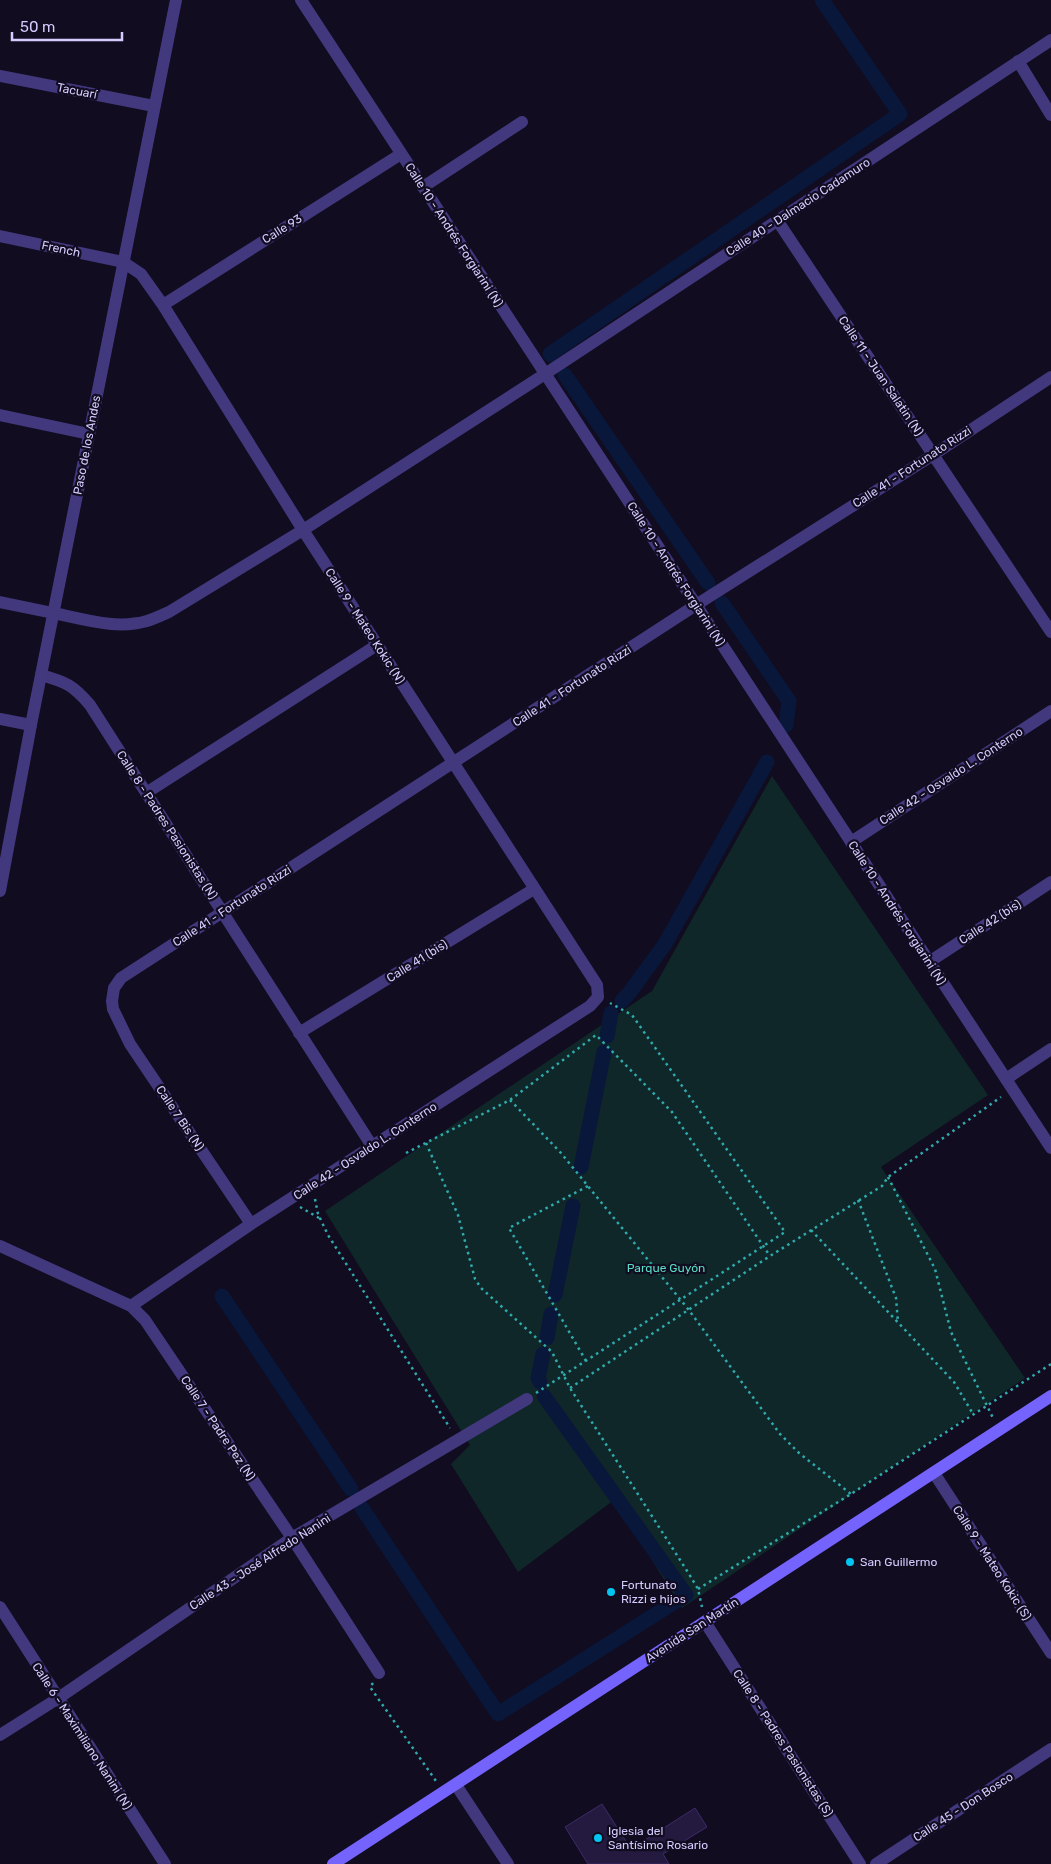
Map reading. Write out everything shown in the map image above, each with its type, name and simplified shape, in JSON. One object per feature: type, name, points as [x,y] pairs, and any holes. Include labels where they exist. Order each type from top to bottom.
[{"type":"main road","name":"Avenida San Martín","points":[[333,1864],[1051,1396]]},
{"type":"street","name":"Paso de los Andes","points":[[0,890],[53,613],[176,0]]},
{"type":"street","name":"Calle 10 - Andrés Forgiarini (N)","points":[[301,0],[1051,1148]]},
{"type":"street","name":"Calle 40 - Dalmacio Cadamuro","points":[[0,602],[105,624],[127,624],[147,621],[169,612],[303,530],[545,374],[1051,40]]},
{"type":"street","points":[[1018,61],[1051,115]]},
{"type":"street","name":"Tacuarí","points":[[0,76],[154,106]]},
{"type":"street","points":[[423,187],[522,122]]},
{"type":"street","name":"Calle 93","points":[[163,304],[401,154]]},
{"type":"street","name":"Calle 11 - Juan Salatin (N)","points":[[777,220],[1051,632]]},
{"type":"street","name":"French","points":[[0,236],[123,262]]},
{"type":"street","name":"Calle 9 - Mateo Kokic (N)","points":[[123,262],[140,274],[163,304],[303,530],[596,985],[598,996]]},
{"type":"street","name":"Calle 41 - Fortunato Rizzi","points":[[113,1009],[114,988],[121,978],[696,604],[933,455],[1051,377]]},
{"type":"street","points":[[0,415],[89,434]]},
{"type":"street","points":[[146,793],[377,645]]},
{"type":"street","name":"Calle 8 - Padres Pasionistas (N)","points":[[41,675],[65,682],[78,691],[90,705],[372,1146]]},
{"type":"street","name":"Calle 42 - Osvaldo L. Conterno","points":[[851,842],[1051,711]]},
{"type":"street","points":[[0,719],[31,725]]},
{"type":"street","name":"Calle 42 (bis)","points":[[929,962],[1051,882]]},
{"type":"street","name":"Calle 41 (bis)","points":[[299,1033],[534,888]]},
{"type":"street","name":"Calle 42 - Osvaldo L. Conterno","points":[[131,1306],[251,1224],[590,1006],[598,996]]},
{"type":"street","name":"Calle 7 Bis (N)","points":[[113,1009],[130,1044],[251,1224]]},
{"type":"street","points":[[1009,1084],[1051,1049]]},
{"type":"street","name":"Calle 7 - Padre Pez (N)","points":[[0,1246],[131,1306],[145,1320],[292,1538],[379,1673]]},
{"type":"street","name":"Calle 43 - José Alfredo Nanini","points":[[0,1735],[57,1699],[292,1538],[527,1399]]},
{"type":"street","name":"Calle 9 - Mateo Kokic (S)","points":[[934,1473],[1051,1653]]},
{"type":"street","name":"Calle 6 - Maximiliano Nanini (N)","points":[[0,1607],[57,1699],[165,1864]]},
{"type":"street","name":"Calle 8 - Padres Pasionistas (S)","points":[[705,1622],[860,1864]]},
{"type":"street","name":"Calle 45 - Don Bosco","points":[[876,1864],[1051,1749]]},
{"type":"street","points":[[456,1785],[508,1864]]},
{"type":"path","points":[[527,1399],[785,1232],[632,1015],[598,996]]},
{"type":"path","points":[[406,1153],[510,1100],[596,1035],[672,1112],[770,1256]]},
{"type":"path","points":[[570,1388],[688,1309],[882,1186],[888,1178],[1009,1084]]},
{"type":"path","points":[[510,1100],[561,1153],[688,1309],[780,1434],[799,1453],[851,1494]]},
{"type":"path","points":[[426,1143],[458,1215],[478,1284],[552,1352],[570,1388],[698,1589],[705,1622]]},
{"type":"path","points":[[888,1178],[935,1269],[951,1332],[999,1430]]},
{"type":"path","points":[[318,1181],[314,1194],[320,1218],[328,1235],[458,1440]]},
{"type":"path","points":[[586,1361],[509,1228],[588,1186]]},
{"type":"path","points":[[858,1200],[896,1298],[899,1324]]},
{"type":"path","points":[[284,1203],[298,1206],[320,1218]]},
{"type":"path","points":[[811,1230],[954,1382],[973,1415]]},
{"type":"path","points":[[698,1589],[851,1494],[1051,1364]]},
{"type":"path","points":[[379,1673],[370,1687],[444,1793]]},
{"type":"green space","name":"Parque Guyón","points":[[772,776],[988,1095],[881,1167],[1025,1378],[682,1608],[614,1500],[518,1572],[451,1464],[470,1445],[325,1211],[652,991]]},
{"type":"building","points":[[602,1804],[631,1849],[695,1808],[707,1827],[663,1854],[669,1864],[588,1864],[565,1827]]},
{"type":"waterway","points":[[551,355],[900,114],[822,0]]},
{"type":"waterway","points":[[565,375],[708,583]]},
{"type":"waterway","points":[[722,603],[789,701],[786,725]]},
{"type":"waterway","points":[[622,1001],[665,944],[767,762]]},
{"type":"waterway","points":[[607,1036],[611,1013]]},
{"type":"waterway","points":[[581,1167],[604,1052]]},
{"type":"waterway","points":[[555,1295],[573,1206]]},
{"type":"waterway","points":[[222,1296],[351,1489]]},
{"type":"waterway","points":[[547,1338],[551,1314]]},
{"type":"waterway","points":[[540,1382],[538,1378],[543,1354]]},
{"type":"waterway","points":[[362,1508],[498,1714],[686,1595],[544,1396]]},
{"type":"place","name":"San Guillermo","points":[[850,1562]]},
{"type":"place","name":"Fortunato Rizzi e hijos","points":[[611,1592]]},
{"type":"place","name":"Iglesia del Santísimo Rosario","points":[[598,1838]]}]
